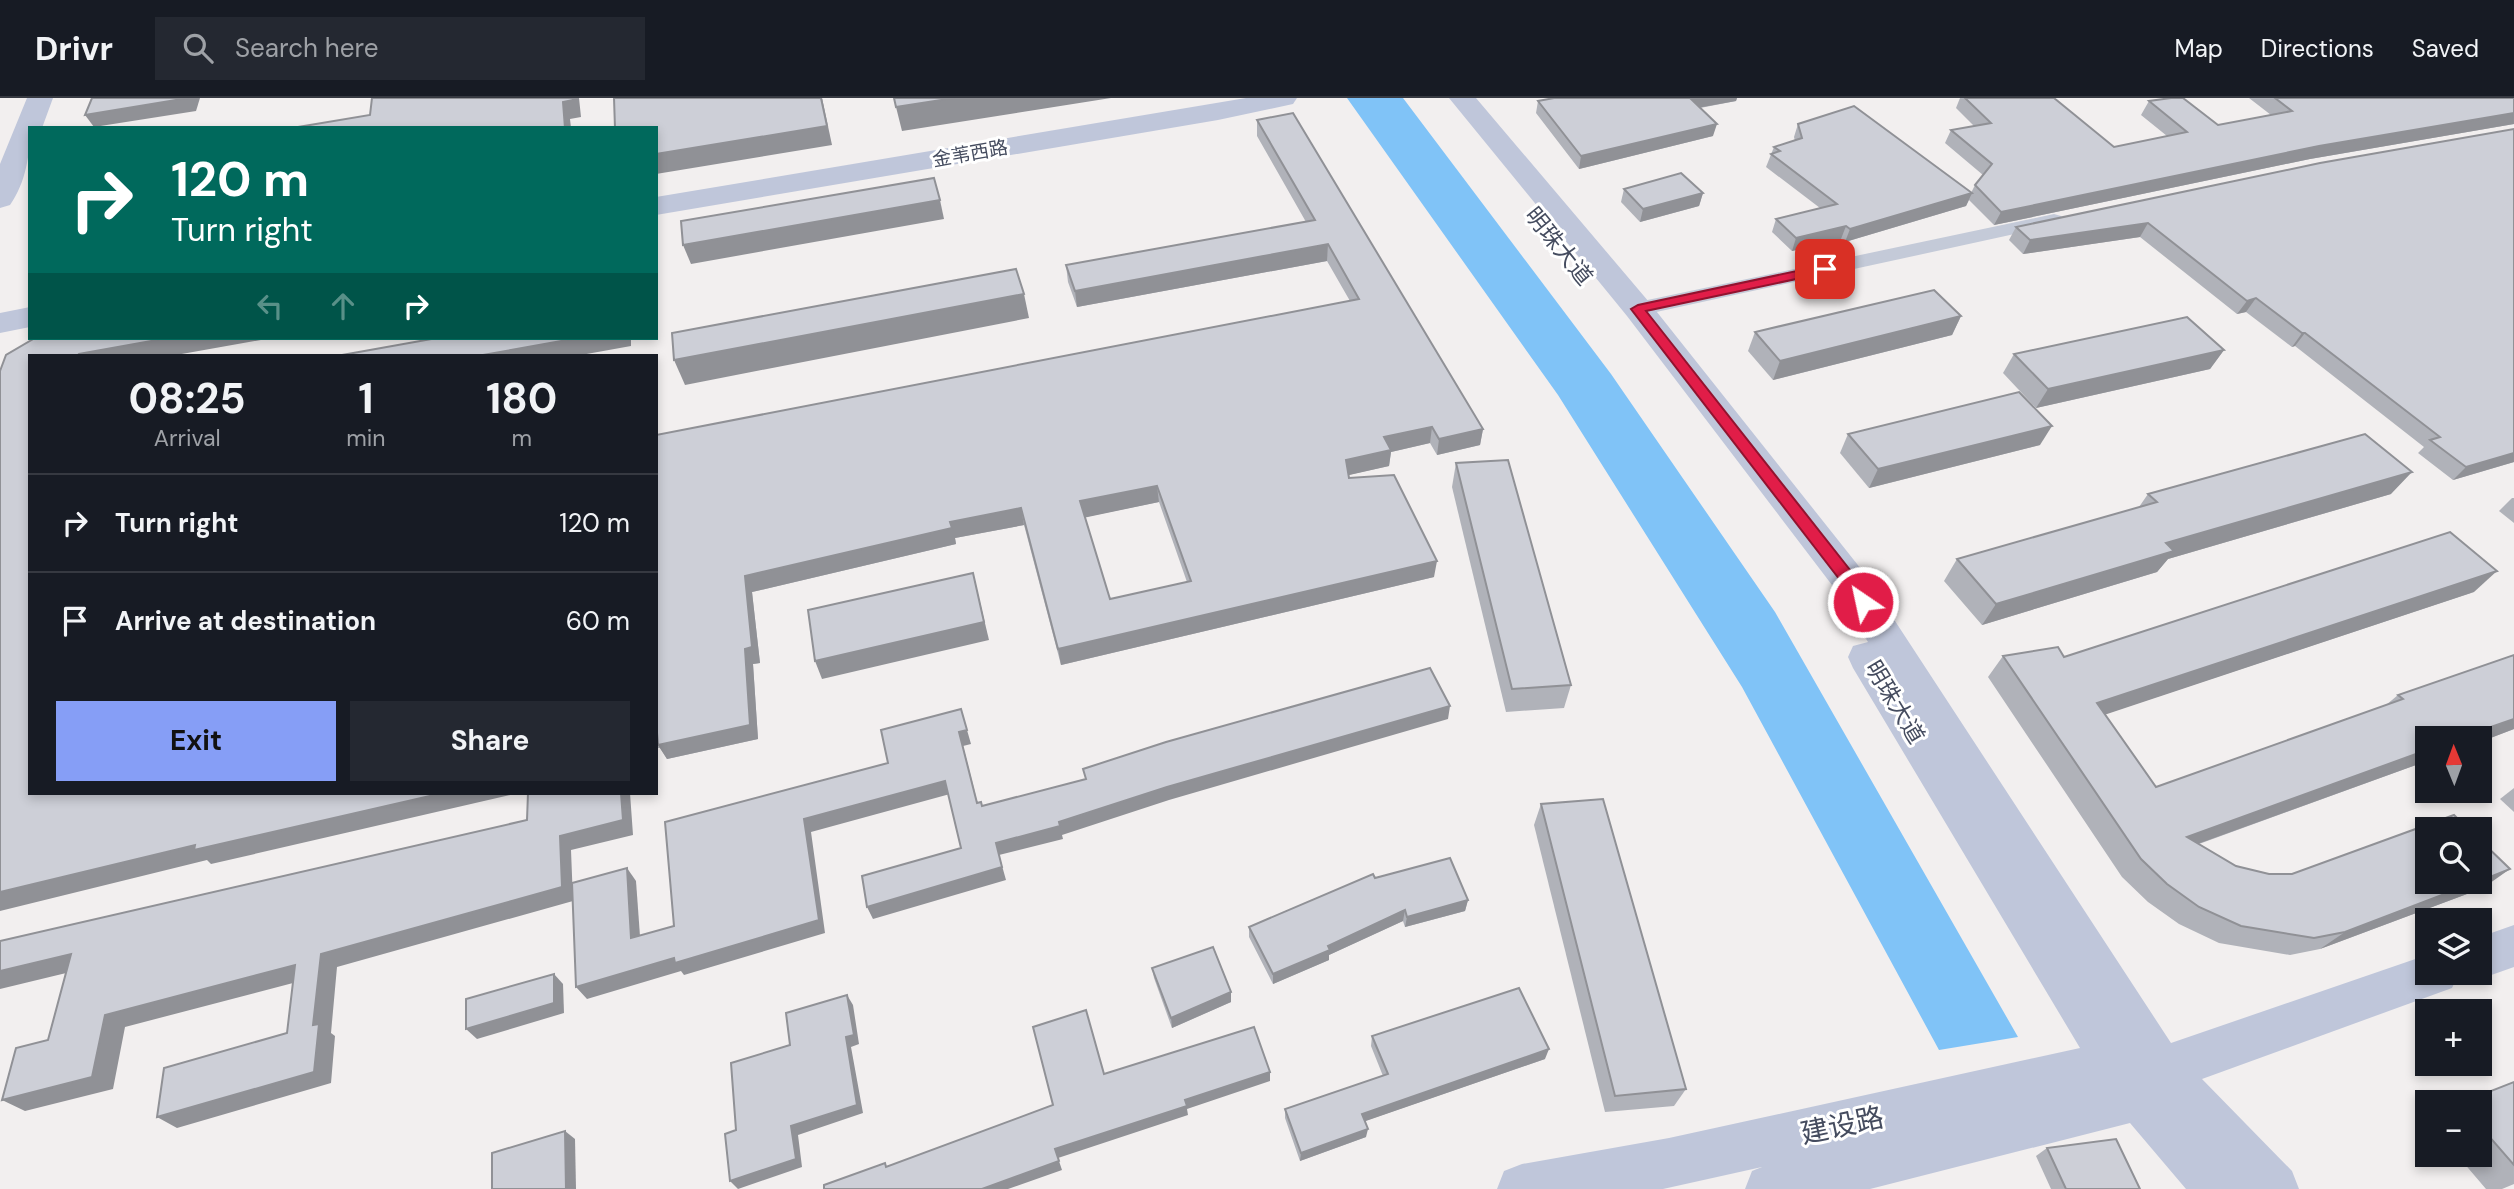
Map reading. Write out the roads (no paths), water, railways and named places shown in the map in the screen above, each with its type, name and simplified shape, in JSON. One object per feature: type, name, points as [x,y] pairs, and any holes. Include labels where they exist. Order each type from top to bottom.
[{"type":"main road","points":[[29,126],[40,98]]},
{"type":"main road","name":"金苇西路","points":[[658,206],[1284,98]]},
{"type":"main road","name":"明珠大道","points":[[1438,98],[1618,317],[1824,586],[2139,1077]]},
{"type":"main road","name":"明珠大道","points":[[1462,98],[1638,309],[1848,579],[2139,1077]]},
{"type":"main road","points":[[0,199],[28,128]]},
{"type":"main road","points":[[0,323],[28,317]]},
{"type":"main road","points":[[2492,954],[2514,946]]},
{"type":"main road","name":"建设路","points":[[1770,1189],[2139,1077],[2415,980]]},
{"type":"main road","points":[[2139,1077],[2219,1189]]},
{"type":"main road","points":[[2139,1077],[2274,1189]]},
{"type":"main road","name":"建设路","points":[[1522,1189],[1671,1176],[2139,1077]]},
{"type":"street","points":[[1638,309],[2080,215]]},
{"type":"water","points":[[1347,98],[1403,98],[1611,374],[1775,612],[2018,1037],[1939,1050],[1742,687],[1558,395]]}]
